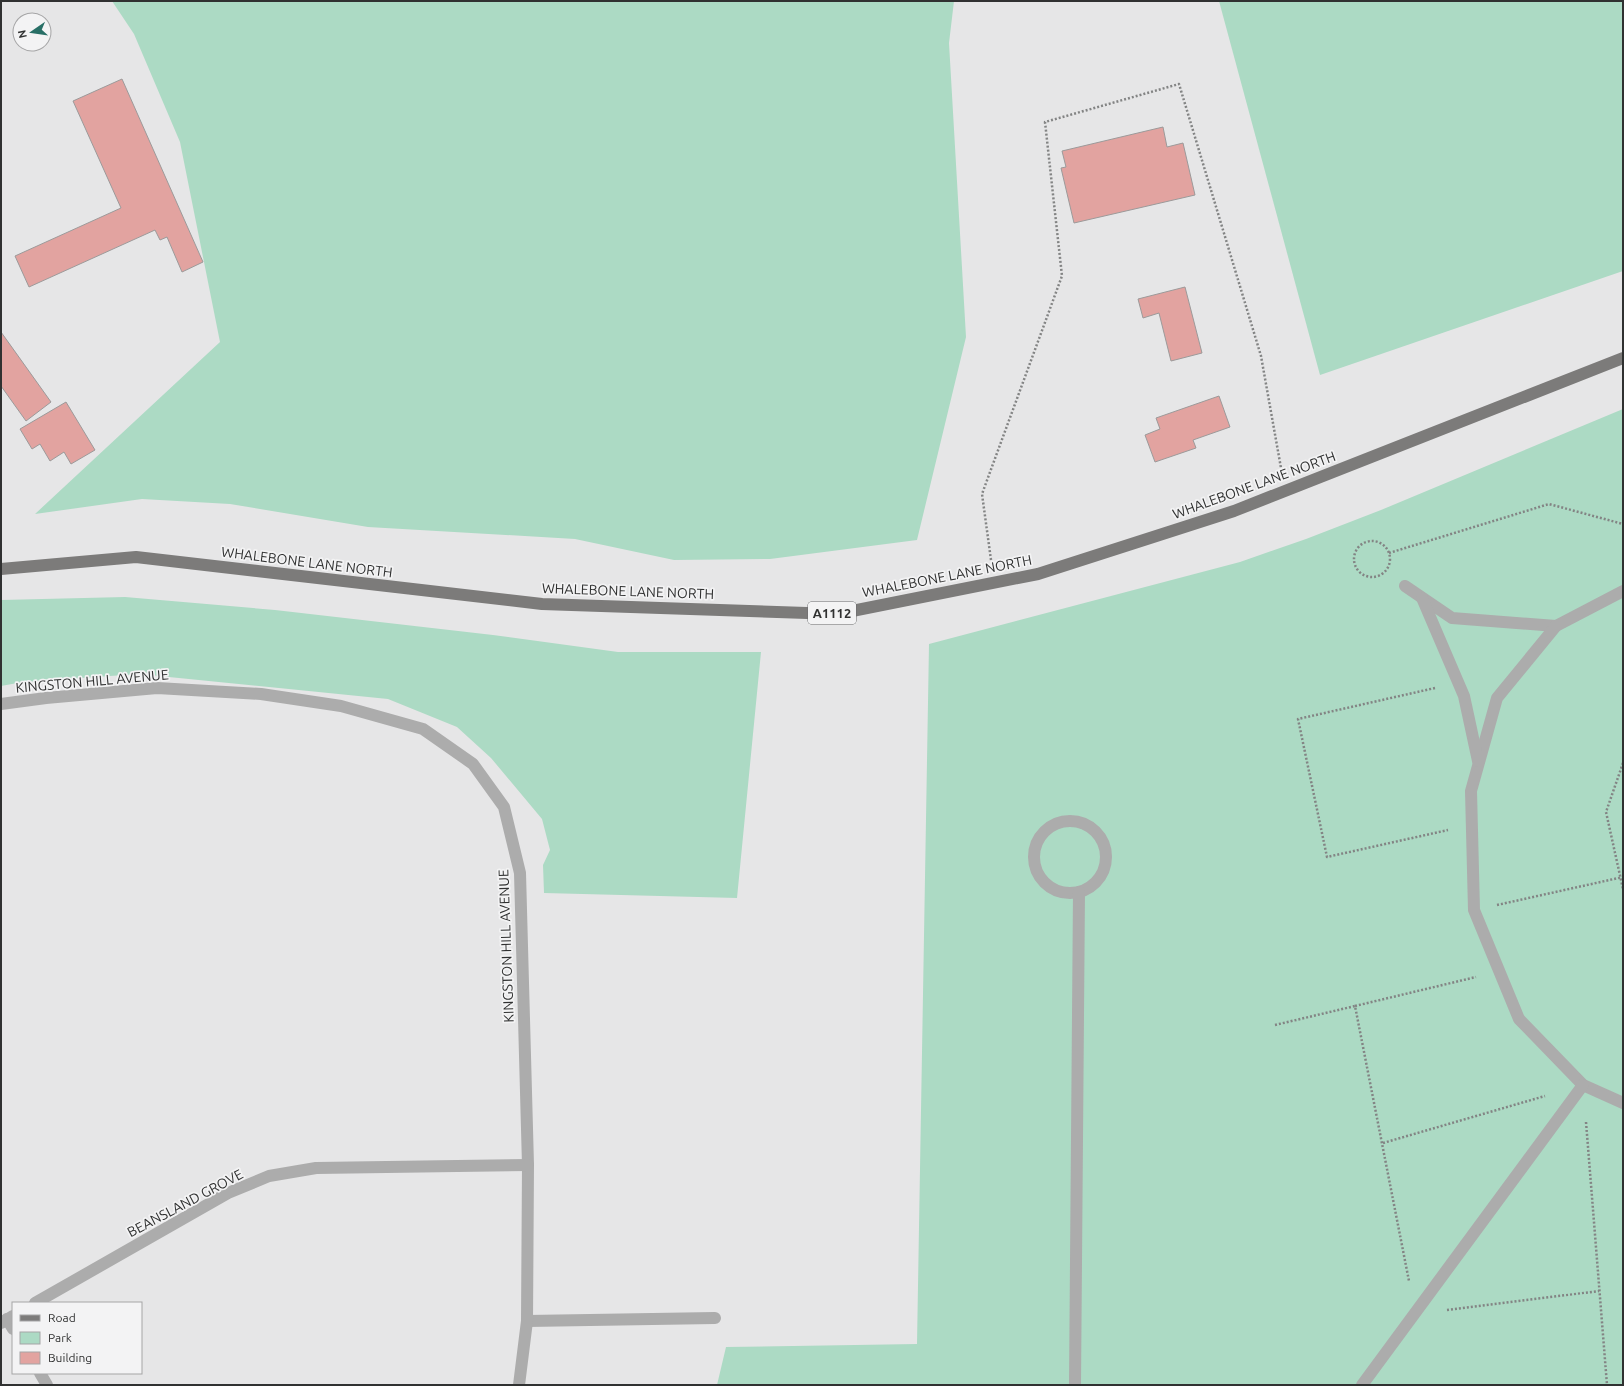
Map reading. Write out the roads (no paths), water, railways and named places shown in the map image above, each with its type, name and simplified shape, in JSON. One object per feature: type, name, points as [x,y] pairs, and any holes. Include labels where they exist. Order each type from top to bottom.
[{"type":"main road","name":"WHALEBONE LANE NORTH","points":[[1,570],[136,557],[542,604],[837,614],[1038,574],[1234,511],[1623,358]]},
{"type":"street","points":[[1405,586],[1452,618],[1556,626]]},
{"type":"street","points":[[1623,591],[1556,626],[1497,698],[1471,791],[1474,910],[1519,1019],[1583,1085],[1623,1103]]},
{"type":"street","points":[[1422,598],[1464,696],[1478,764]]},
{"type":"street","name":"KINGSTON HILL AVENUE","points":[[1,704],[46,698],[156,688],[261,694],[341,706],[423,729],[473,764],[504,807],[520,873],[528,1165],[527,1321],[519,1385]]},
{"type":"street","points":[[1066,822],[1078,822],[1089,827],[1100,838],[1105,849],[1105,864],[1101,876],[1090,887],[1079,892],[1065,893],[1053,889],[1044,881],[1035,865],[1035,852],[1039,840],[1044,833],[1053,826],[1066,822]]},
{"type":"street","points":[[1076,1385],[1079,892]]},
{"type":"street","points":[[1362,1385],[1583,1085]]},
{"type":"street","name":"BEANSLAND GROVE","points":[[38,1302],[228,1193],[269,1176],[316,1168],[528,1165]]},
{"type":"street","points":[[527,1321],[715,1318]]},
{"type":"street","points":[[41,1374],[47,1385]]}]
